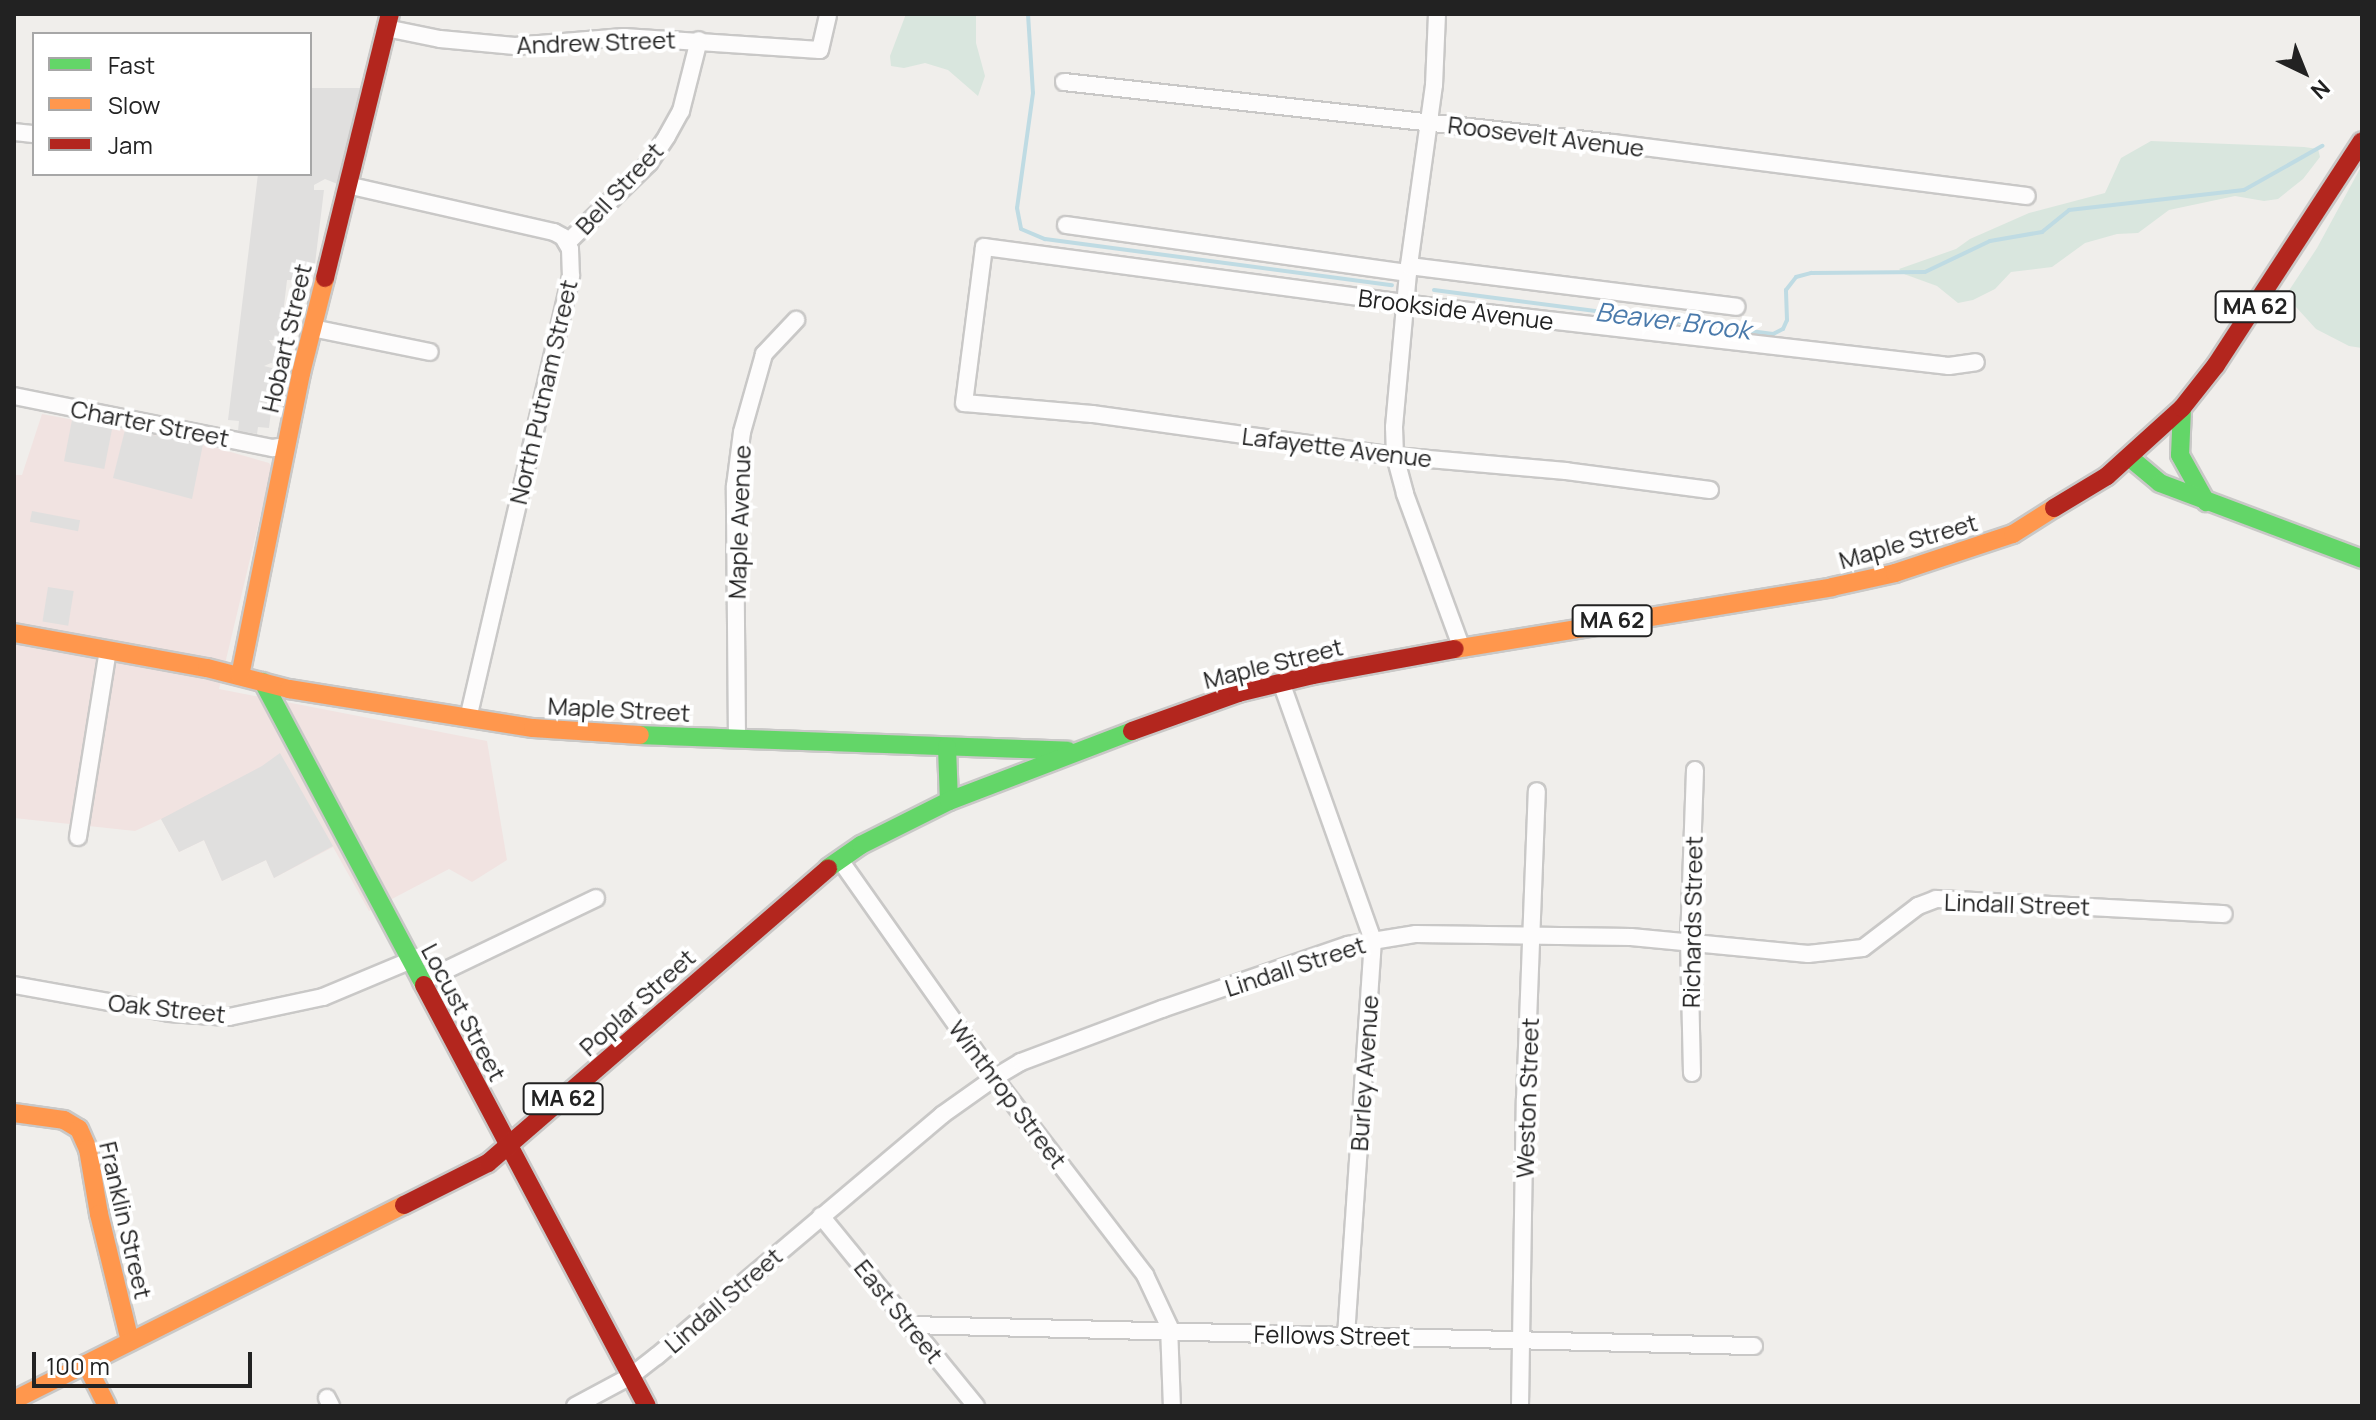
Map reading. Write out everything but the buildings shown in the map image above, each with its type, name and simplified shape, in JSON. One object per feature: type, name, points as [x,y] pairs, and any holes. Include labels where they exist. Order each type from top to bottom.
[{"type":"main road","name":"Hobart Street","points":[[240,676],[312,328],[388,21]]},
{"type":"main road","name":"Maple Street","points":[[14,633],[468,718],[602,734],[1024,752],[1077,751],[1223,698],[1281,682],[1895,573],[2013,534],[2062,506],[2129,457],[2182,408],[2216,365],[2362,141]]},
{"type":"main road","points":[[2182,408],[2180,455],[2206,502]]},
{"type":"main road","points":[[2129,457],[2160,483],[2362,559]]},
{"type":"main road","name":"Locust Street","points":[[263,682],[647,1406]]},
{"type":"main road","points":[[947,747],[949,801]]},
{"type":"main road","name":"Poplar Street","points":[[14,1400],[488,1163],[813,878],[904,821],[1077,751]]},
{"type":"main road","name":"Franklin Street","points":[[14,1113],[64,1120],[79,1129],[88,1149],[99,1214],[130,1341]]},
{"type":"main road","points":[[86,1364],[107,1406]]},
{"type":"street","points":[[1437,14],[1429,122],[1404,304],[1394,427],[1395,456],[1405,494],[1462,649]]},
{"type":"street","name":"Andrew Street","points":[[388,21],[440,39],[515,46],[624,37],[820,50],[828,16]]},
{"type":"street","name":"Bell Street","points":[[567,243],[649,163],[667,136],[681,111],[699,40]]},
{"type":"street","name":"Roosevelt Avenue","points":[[1064,82],[1429,122],[2027,196]]},
{"type":"street","name":"North Putnam Street","points":[[347,185],[554,232],[567,243],[573,262],[468,718]]},
{"type":"street","name":"Brookside Avenue","points":[[1066,225],[1736,307]]},
{"type":"street","name":"Brookside Avenue","points":[[964,403],[984,247],[1404,304],[1949,366],[1976,362]]},
{"type":"street","name":"Maple Avenue","points":[[737,739],[735,486],[742,432],[764,354],[796,320]]},
{"type":"street","points":[[312,328],[430,352]]},
{"type":"street","name":"Charter Street","points":[[14,396],[273,448],[286,446]]},
{"type":"street","name":"Lafayette Avenue","points":[[964,403],[1092,414],[1395,456],[1566,471],[1710,490]]},
{"type":"street","points":[[78,837],[108,650]]},
{"type":"street","name":"Burley Avenue","points":[[1281,682],[1371,925],[1373,940],[1346,1335]]},
{"type":"street","name":"Richards Street","points":[[1692,1073],[1689,942],[1695,770]]},
{"type":"street","name":"Weston Street","points":[[1520,1406],[1525,1099],[1537,791]]},
{"type":"street","name":"Winthrop Street","points":[[840,860],[994,1078],[1145,1275],[1161,1304],[1169,1331],[1172,1406]]},
{"type":"street","points":[[421,982],[596,898]]},
{"type":"street","name":"Lindall Street","points":[[575,1406],[631,1376],[942,1115],[994,1078],[1021,1062],[1162,1009],[1348,945],[1416,934],[1533,936],[1689,942],[1808,954],[1863,948],[1918,906],[1936,899],[2224,914]]},
{"type":"street","name":"Oak Street","points":[[14,985],[169,1013],[229,1017],[323,997],[409,961]]},
{"type":"street","name":"East Street","points":[[821,1216],[976,1406]]},
{"type":"street","name":"Fellows Street","points":[[910,1325],[1754,1346]]},
{"type":"shaded area","points":[[906,14],[976,14],[976,43],[985,76],[978,96],[948,70],[925,63],[904,68],[891,66],[890,56]]},
{"type":"shaded area","points":[[312,88],[360,88],[340,185],[325,179],[314,185],[314,190],[324,190],[314,272],[303,269],[301,280],[287,280],[280,340],[269,340],[273,346],[296,352],[291,369],[271,363],[264,366],[276,369],[269,428],[258,427],[257,434],[238,431],[239,421],[228,420],[258,176],[312,176]]},
{"type":"shaded area","points":[[2151,141],[2304,147],[2318,149],[2320,157],[2303,179],[2278,199],[2264,201],[2235,196],[2169,210],[2138,233],[2117,234],[2085,243],[2052,267],[2011,272],[1995,289],[1973,300],[1958,303],[1937,286],[1904,274],[1899,269],[1956,249],[1970,239],[2029,213],[2105,193],[2121,158]]},
{"type":"shaded area","points":[[2362,165],[2362,348],[2349,346],[2316,329],[2296,307],[2288,292],[2317,248]]},
{"type":"shaded area","points":[[42,414],[203,444],[269,463],[272,467],[219,689],[487,741],[507,860],[472,882],[449,869],[369,911],[333,847],[274,878],[266,860],[222,881],[204,840],[179,852],[161,819],[135,831],[14,818],[14,475],[22,475]]},
{"type":"shaded area","points":[[72,420],[112,428],[104,469],[64,461]]},
{"type":"shaded area","points":[[125,430],[203,444],[192,499],[113,478]]},
{"type":"shaded area","points":[[32,511],[80,520],[78,531],[30,522]]},
{"type":"shaded area","points":[[48,587],[74,591],[68,626],[43,622]]},
{"type":"shaded area","points":[[280,753],[333,846],[274,878],[266,860],[222,881],[204,840],[179,852],[161,819],[262,766]]},
{"type":"waterway","name":"Beaver Brook","points":[[1028,14],[1033,93],[1017,208],[1021,229],[1045,239],[1392,285]]},
{"type":"waterway","name":"Beaver Brook","points":[[1434,290],[1773,334],[1783,329],[1787,320],[1786,290],[1796,277],[1811,273],[1925,272],[1990,241],[2042,232],[2069,210],[2244,190],[2322,146]]},
{"type":"traffic: fast","points":[[2182,408],[2180,455],[2206,502]]},
{"type":"traffic: fast","points":[[2129,457],[2160,483],[2362,559]]},
{"type":"traffic: fast","points":[[263,682],[424,985]]},
{"type":"traffic: fast","points":[[828,868],[861,845],[949,801],[1132,731]]},
{"type":"traffic: fast","points":[[640,735],[1068,751]]},
{"type":"traffic: fast","points":[[947,747],[949,801]]},
{"type":"traffic: slow","points":[[240,676],[301,373],[325,278]]},
{"type":"traffic: slow","points":[[1455,649],[1832,587],[1895,573],[2013,534],[2054,508]]},
{"type":"traffic: slow","points":[[14,633],[207,668],[289,689],[533,728],[640,735]]},
{"type":"traffic: slow","points":[[14,1113],[64,1120],[79,1129],[88,1149],[99,1214],[130,1341]]},
{"type":"traffic: slow","points":[[14,1400],[404,1205]]},
{"type":"traffic: slow","points":[[86,1364],[107,1406]]},
{"type":"traffic: jam","points":[[325,278],[390,14]]},
{"type":"traffic: jam","points":[[2054,508],[2107,476],[2182,408],[2216,365],[2362,141]]},
{"type":"traffic: jam","points":[[1132,731],[1238,693],[1313,675],[1455,649]]},
{"type":"traffic: jam","points":[[404,1205],[488,1163],[828,868]]},
{"type":"traffic: jam","points":[[424,985],[647,1406]]}]
